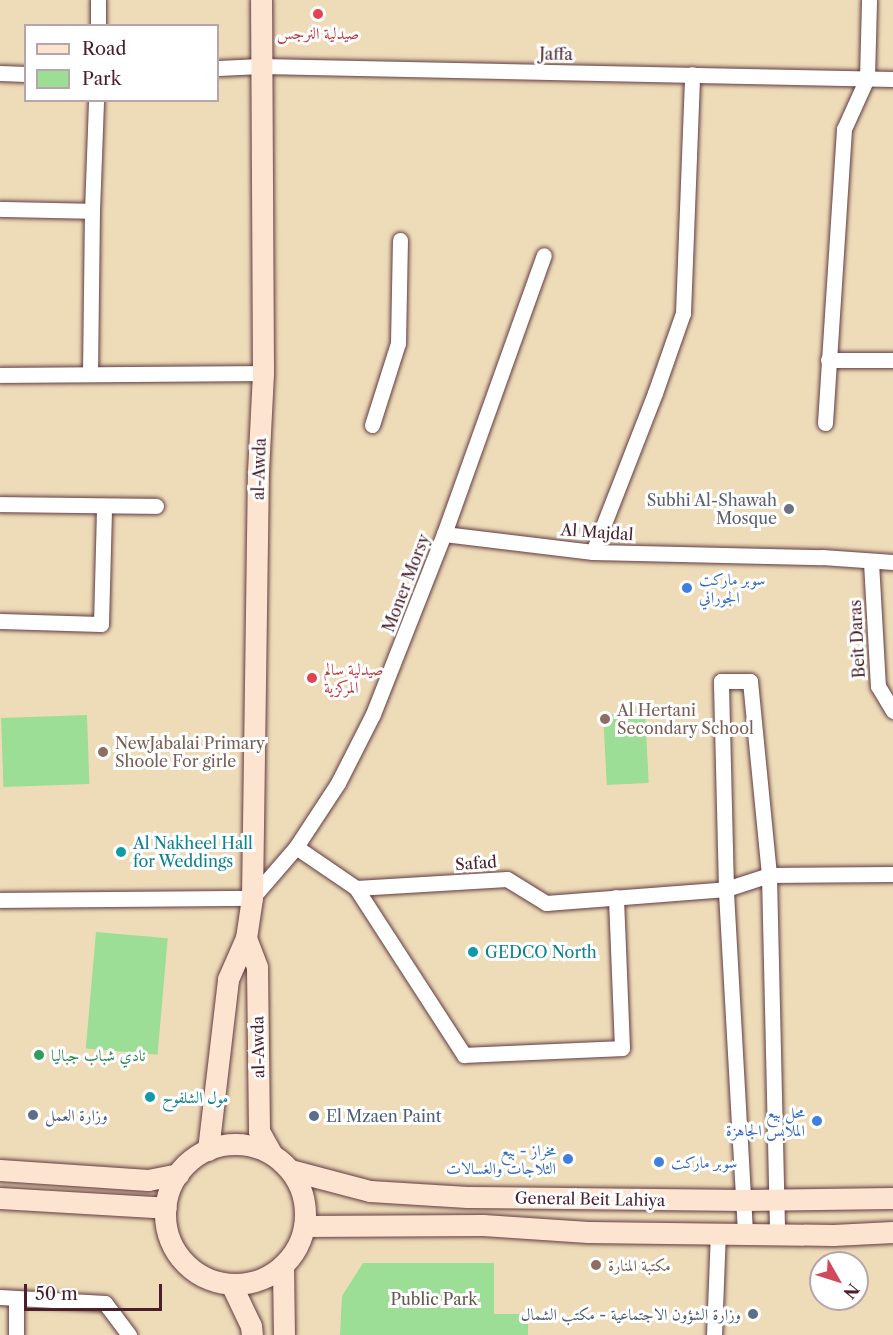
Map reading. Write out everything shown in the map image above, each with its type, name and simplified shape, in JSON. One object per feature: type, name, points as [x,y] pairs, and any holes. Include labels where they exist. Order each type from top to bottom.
[{"type":"main road","name":"al-Awda","points":[[208,1150],[228,979],[246,938],[252,898],[258,472],[264,373],[261,0]]},
{"type":"main road","name":"al-Awda","points":[[246,938],[257,967],[259,1131],[272,1154]]},
{"type":"main road","points":[[237,1144],[249,1145],[272,1154],[290,1170],[302,1192],[304,1226],[296,1247],[283,1265],[253,1281],[231,1284],[199,1274],[182,1260],[171,1241],[166,1208],[170,1190],[178,1174],[191,1160],[208,1150],[237,1144]]},
{"type":"main road","points":[[0,1170],[148,1180],[178,1174]]},
{"type":"main road","name":"General Beit Lahiya","points":[[290,1170],[370,1191],[467,1197],[745,1200],[893,1198]]},
{"type":"main road","points":[[0,1198],[166,1208]]},
{"type":"main road","name":"General Beit Lahiya","points":[[304,1226],[483,1225],[588,1232],[718,1231],[833,1235],[893,1232]]},
{"type":"main road","points":[[283,1265],[284,1335]]},
{"type":"main road","points":[[231,1284],[251,1326],[252,1335]]},
{"type":"street","points":[[98,0],[98,24]]},
{"type":"street","points":[[825,423],[844,129],[867,78],[868,0]]},
{"type":"street","name":"Jaffa","points":[[219,68],[261,66],[893,79]]},
{"type":"street","points":[[0,73],[24,74]]},
{"type":"street","points":[[593,552],[655,393],[683,313],[692,74]]},
{"type":"street","points":[[90,374],[96,102]]},
{"type":"street","points":[[0,209],[92,211]]},
{"type":"street","points":[[372,425],[398,343],[400,240]]},
{"type":"street","name":"Moner Morsy","points":[[252,898],[296,847],[338,783],[373,714],[444,534],[544,255]]},
{"type":"street","points":[[828,360],[893,360]]},
{"type":"street","points":[[0,375],[264,373]]},
{"type":"street","points":[[0,504],[156,506]]},
{"type":"street","points":[[0,621],[101,624],[104,506]]},
{"type":"street","name":"Al Majdal","points":[[444,534],[593,552],[822,557],[893,562]]},
{"type":"street","name":"Beit Daras","points":[[871,562],[878,686],[893,711]]},
{"type":"street","points":[[746,1232],[726,889],[721,681],[750,681],[769,875],[777,1233]]},
{"type":"street","points":[[296,847],[356,888],[464,1055],[622,1048],[616,897]]},
{"type":"street","name":"Safad","points":[[356,888],[507,879],[546,903],[726,889],[769,875],[893,874]]},
{"type":"street","points":[[0,900],[252,898]]},
{"type":"street","points":[[714,1335],[718,1231]]},
{"type":"street","points":[[0,1297],[105,1303],[129,1335]]},
{"type":"street","points":[[16,1298],[16,1335]]},
{"type":"green space","points":[[645,712],[649,783],[607,785],[603,714]]},
{"type":"green space","points":[[87,715],[89,784],[3,787],[1,718]]},
{"type":"green space","points":[[96,932],[168,938],[158,1055],[86,1049]]},
{"type":"green space","name":"Public Park","points":[[363,1263],[494,1263],[494,1314],[528,1314],[528,1335],[340,1335],[342,1296]]},
{"type":"place","name":"صيدلية النرجس","points":[[318,14]]},
{"type":"place","name":"Subhi Al-Shawah Mosque","points":[[789,509]]},
{"type":"place","name":"سوبر ماركت الجوراني","points":[[687,588]]},
{"type":"place","name":"صيدلية سالم المركزية","points":[[312,678]]},
{"type":"place","name":"Al Hertani Secondary School","points":[[605,719]]},
{"type":"place","name":"NewJabalai Primary Shoole For girle","points":[[103,752]]},
{"type":"place","name":"Al Nakheel Hall for Weddings","points":[[121,852]]},
{"type":"place","name":"GEDCO North","points":[[473,952]]},
{"type":"place","name":"نادي شباب جباليا","points":[[39,1055]]},
{"type":"place","name":"مول الشلفوح","points":[[150,1097]]},
{"type":"place","name":"وزارة العمل","points":[[33,1115]]},
{"type":"place","name":"El Mzaen Paint","points":[[314,1116]]},
{"type":"place","name":"محل بيع الملابس الجاهزة","points":[[817,1121]]},
{"type":"place","name":"مخراز - بيع الثلاجات والغسالات","points":[[568,1159]]},
{"type":"place","name":"سوبر ماركت","points":[[659,1162]]},
{"type":"place","name":"مكتبة المنارة","points":[[596,1265]]},
{"type":"place","name":"وزارة الشؤون الاجتماعية - مكتب الشمال","points":[[753,1314]]}]
